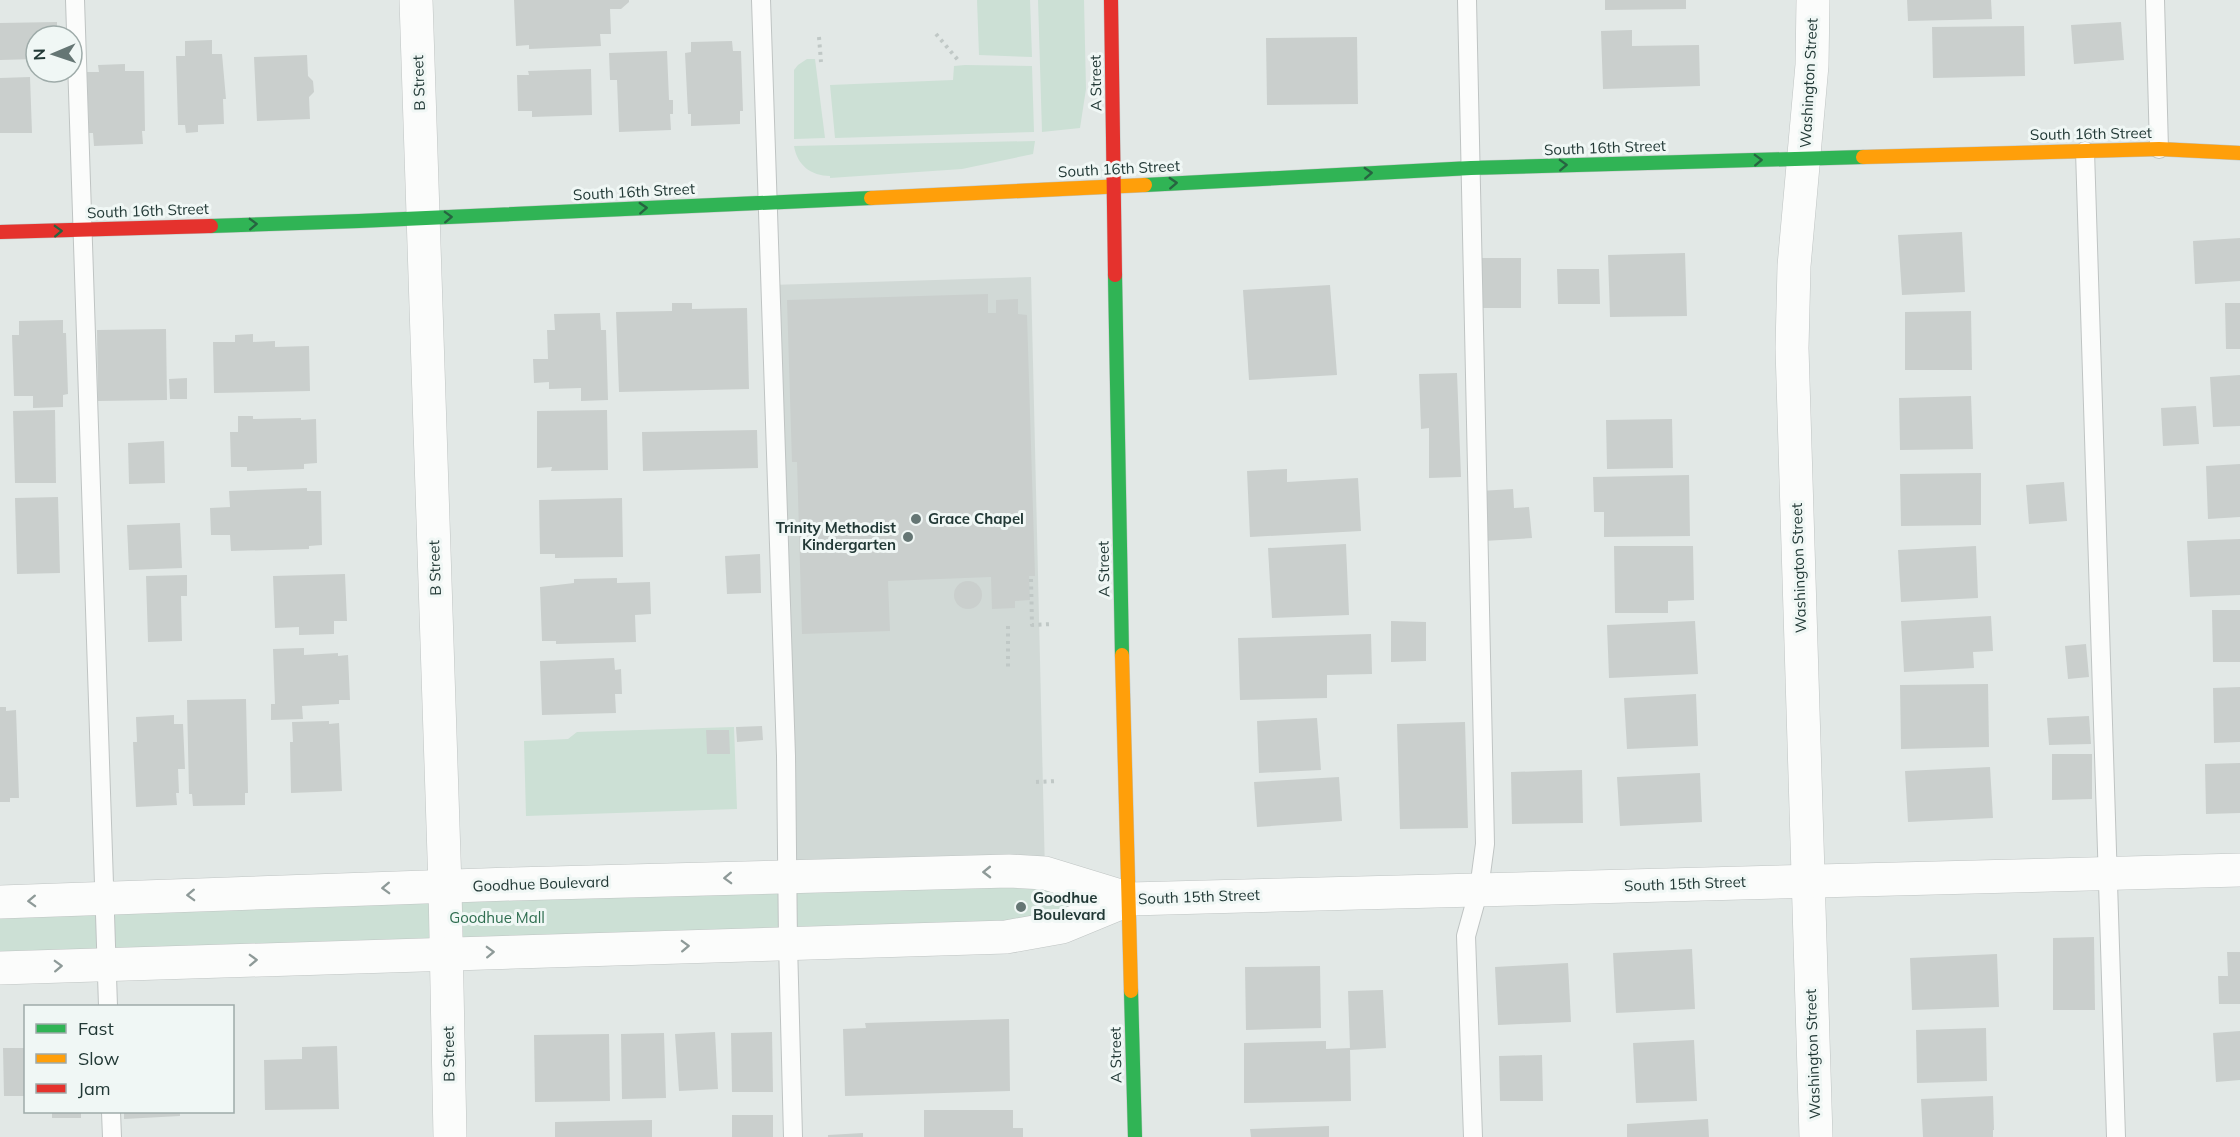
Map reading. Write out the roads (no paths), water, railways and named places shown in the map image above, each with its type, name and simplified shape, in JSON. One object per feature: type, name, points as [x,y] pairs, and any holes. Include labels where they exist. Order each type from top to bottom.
[{"type":"main road","name":"A Street","points":[[1111,0],[1119,555],[1135,1137]]},
{"type":"main road","name":"South 16th Street","points":[[0,232],[423,218],[1115,187],[1471,168],[2159,149],[2240,153]]},
{"type":"street","name":"B Street","points":[[417,0],[447,954],[450,1137]]},
{"type":"street","name":"Washington Street","points":[[1813,0],[1812,65],[1794,266],[1792,348],[1816,1137]]},
{"type":"street","name":"South 15th Street","points":[[1130,899],[2240,870]]},
{"type":"street","name":"Goodhue Boulevard","points":[[0,902],[1009,871],[1045,873],[1130,899]]},
{"type":"street","points":[[0,968],[1006,937],[1062,927],[1130,899]]},
{"type":"lane","points":[[75,0],[108,1005]]},
{"type":"lane","points":[[761,0],[786,756],[793,1137]]},
{"type":"lane","points":[[1467,0],[1485,844],[1479,889],[1466,936],[1473,1137]]},
{"type":"lane","points":[[2155,0],[2159,149]]},
{"type":"lane","points":[[2085,151],[2116,1137]]},
{"type":"lane","points":[[111,1113],[112,1137]]},
{"type":"place","name":"Grace Chapel","points":[[916,519]]},
{"type":"place","name":"Trinity Methodist Kindergarten","points":[[908,537]]},
{"type":"place","name":"Goodhue Boulevard","points":[[1021,907]]},
{"type":"park label","name":"Goodhue Mall","points":[[497,918]]}]
